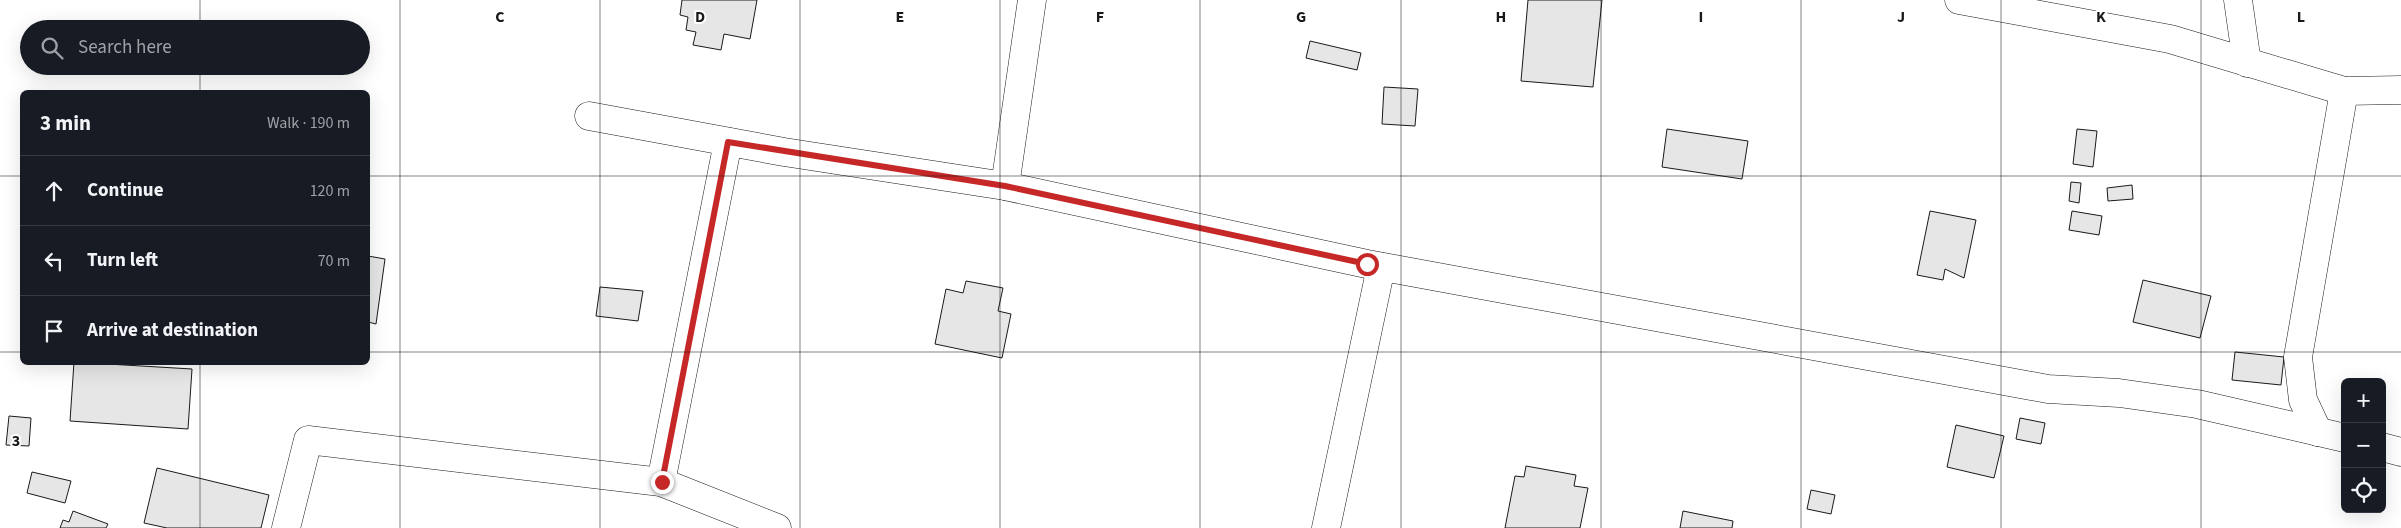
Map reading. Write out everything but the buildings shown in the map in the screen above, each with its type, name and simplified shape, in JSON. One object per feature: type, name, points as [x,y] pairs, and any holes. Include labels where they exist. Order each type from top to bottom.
[{"type":"street","points":[[1005,186],[1032,0]]},
{"type":"street","points":[[1959,0],[2170,40],[2344,92],[2401,90]]},
{"type":"street","points":[[2238,0],[2248,63]]},
{"type":"street","points":[[2318,432],[2303,400],[2298,357],[2344,92]]},
{"type":"street","points":[[588,116],[728,142],[1005,186],[1381,267],[2048,389],[2119,392],[2197,404],[2341,437]]},
{"type":"street","points":[[662,482],[728,142]]},
{"type":"street","points":[[1326,528],[1381,267]]},
{"type":"street","points":[[286,528],[308,440],[662,482],[777,528]]},
{"type":"street","points":[[2386,448],[2401,452]]},
{"type":"route","points":[[662,482],[728,142],[990,183],[1367,264]]}]
